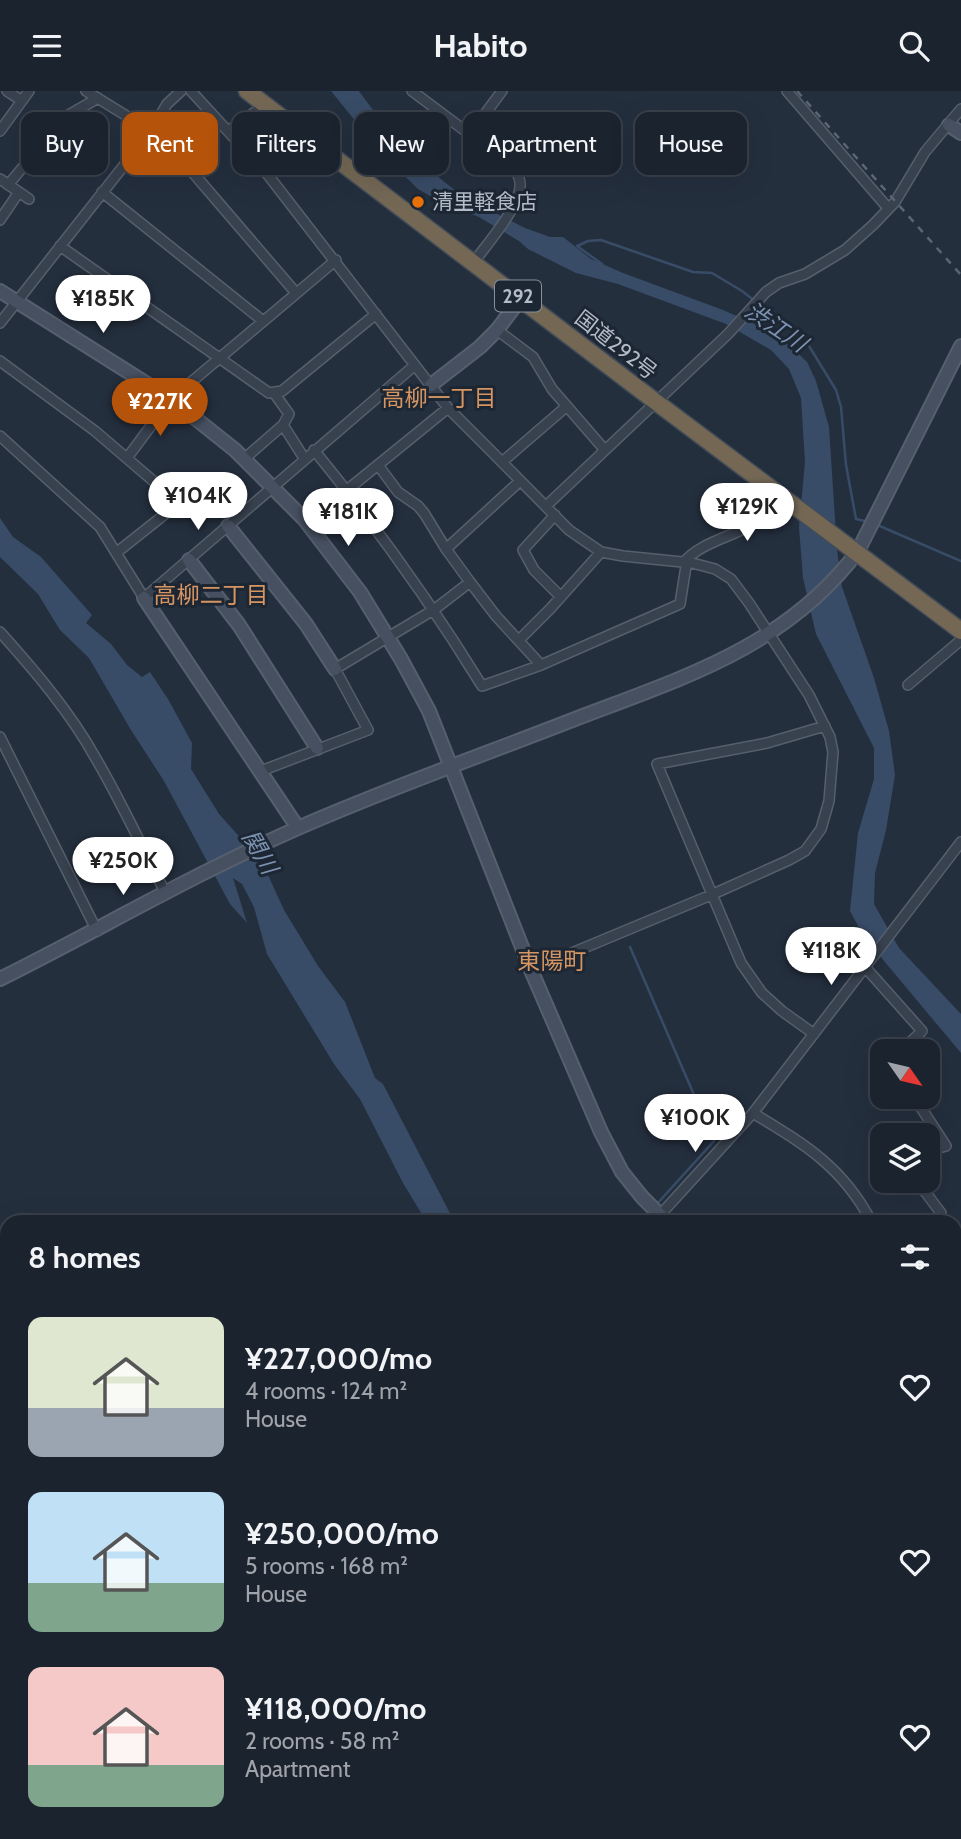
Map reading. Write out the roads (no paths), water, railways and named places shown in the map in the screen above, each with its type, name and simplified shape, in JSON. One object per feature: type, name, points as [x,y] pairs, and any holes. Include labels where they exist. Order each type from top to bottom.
[{"type":"highway","name":"国道292号","points":[[247,91],[838,539],[853,557],[961,631]]},
{"type":"street","points":[[7,91],[22,101]]},
{"type":"street","points":[[0,131],[29,91]]},
{"type":"street","points":[[86,91],[122,113]]},
{"type":"street","points":[[162,112],[181,91]]},
{"type":"street","points":[[191,91],[268,175],[448,408],[520,481],[569,530],[601,552],[623,557],[684,562],[715,569],[731,579],[770,634],[809,695],[825,726],[833,752],[829,801],[821,829],[805,851],[711,895],[531,970]]},
{"type":"street","points":[[412,91],[463,129]]},
{"type":"street","points":[[486,112],[502,91]]},
{"type":"street","points":[[787,91],[888,208]]},
{"type":"street","points":[[29,199],[4,182],[52,132],[55,123],[98,98]]},
{"type":"street","points":[[228,131],[265,105]]},
{"type":"street","points":[[547,506],[604,449],[729,334],[766,292],[779,283],[805,274],[845,250],[895,202],[925,152],[961,109]]},
{"type":"street","points":[[949,125],[961,133]]},
{"type":"street","points":[[0,323],[122,168]]},
{"type":"street","points":[[195,175],[296,293]]},
{"type":"street","points":[[474,262],[510,211],[520,187],[517,175]]},
{"type":"street","points":[[0,221],[19,192]]},
{"type":"street","points":[[102,193],[263,321]]},
{"type":"street","points":[[60,246],[269,393],[282,391],[376,314]]},
{"type":"street","points":[[127,458],[171,399],[335,260]]},
{"type":"street","points":[[0,291],[171,399],[244,459],[273,486],[329,550],[360,592],[389,637],[429,711],[531,970],[601,1132],[622,1172],[660,1215]]},
{"type":"street","points":[[431,385],[480,347],[497,330],[521,298]]},
{"type":"street","points":[[497,330],[533,357],[552,389],[604,449]]},
{"type":"street","points":[[0,979],[165,892],[295,830],[698,673],[770,634],[799,613],[853,557],[961,346]]},
{"type":"street","points":[[0,361],[95,431],[179,503],[116,553]]},
{"type":"street","points":[[144,598],[415,365]]},
{"type":"street","points":[[244,459],[284,425],[289,414],[274,393]]},
{"type":"street","points":[[502,462],[567,406]]},
{"type":"street","points":[[347,490],[448,408]]},
{"type":"street","points":[[284,425],[304,459]]},
{"type":"street","points":[[0,436],[100,527],[144,598],[261,771],[295,830]]},
{"type":"street","points":[[314,450],[435,609],[482,686],[541,665],[680,604],[684,562],[694,550],[750,526],[784,498]]},
{"type":"street","points":[[378,465],[398,492],[424,513],[446,549],[496,616],[541,665]]},
{"type":"street","points":[[446,549],[520,481]]},
{"type":"street","points":[[555,515],[523,550],[534,570],[561,597]]},
{"type":"street","points":[[228,526],[306,624],[335,669],[368,730],[261,771]]},
{"type":"street","points":[[519,640],[601,552]]},
{"type":"street","points":[[189,560],[239,625],[317,748]]},
{"type":"street","points":[[335,669],[435,609],[470,582]]},
{"type":"street","points":[[0,632],[78,729],[96,758],[165,892]]},
{"type":"street","points":[[908,685],[961,640]]},
{"type":"street","points":[[814,1034],[762,993],[741,963],[657,764],[766,743],[825,726]]},
{"type":"street","points":[[0,737],[97,930]]},
{"type":"street","points":[[666,1215],[753,1112],[961,842]]},
{"type":"street","points":[[865,967],[922,1031],[914,1039]]},
{"type":"street","points":[[753,1112],[810,1148],[829,1164],[867,1215]]},
{"type":"street","points":[[926,1193],[942,1213]]},
{"type":"water","points":[[331,91],[348,91],[364,112],[354,112],[354,119]]},
{"type":"water","points":[[404,175],[436,175],[465,198],[525,228],[550,237],[563,237],[591,259],[764,328],[784,340],[807,362],[816,381],[829,427],[842,587],[874,678],[889,731],[895,775],[886,830],[875,873],[874,904],[899,948],[961,1014],[961,1053],[864,937],[850,911],[858,833],[874,779],[874,748],[816,634],[803,578],[799,527],[805,462],[801,398],[789,369],[771,350],[726,324],[618,284],[576,273],[528,249],[479,217],[441,202],[418,189]]},
{"type":"water","points":[[0,518],[13,537],[41,557],[92,615],[86,623],[111,644],[127,665],[142,677],[150,672],[192,743],[191,769],[219,814],[262,862],[284,910],[318,966],[345,1002],[375,1078],[383,1084],[451,1215],[422,1215],[360,1099],[334,1064],[267,954],[254,907],[242,884],[233,878],[247,923],[230,904],[164,781],[89,658],[60,630],[38,594],[0,557]]},
{"type":"waterway","name":"渋江川","points":[[350,91],[366,112]]},
{"type":"waterway","points":[[602,264],[577,246],[588,241],[601,240],[693,272],[712,273],[742,291],[809,346],[836,390],[841,407],[846,465],[856,519],[869,522]]},
{"type":"waterway","points":[[875,524],[961,561]]},
{"type":"waterway","points":[[630,947],[714,1141],[656,1205]]},
{"type":"waterway","points":[[646,1215],[651,1210]]},
{"type":"railway","points":[[797,91],[961,275]]},
{"type":"place","name":"清里軽食店","points":[[418,202]]},
{"type":"district","name":"高柳一丁目","points":[[439,398]]},
{"type":"district","name":"高柳二丁目","points":[[211,595]]},
{"type":"district","name":"東陽町","points":[[552,961]]},
{"type":"water label","name":"関川","points":[[260,852]]}]
